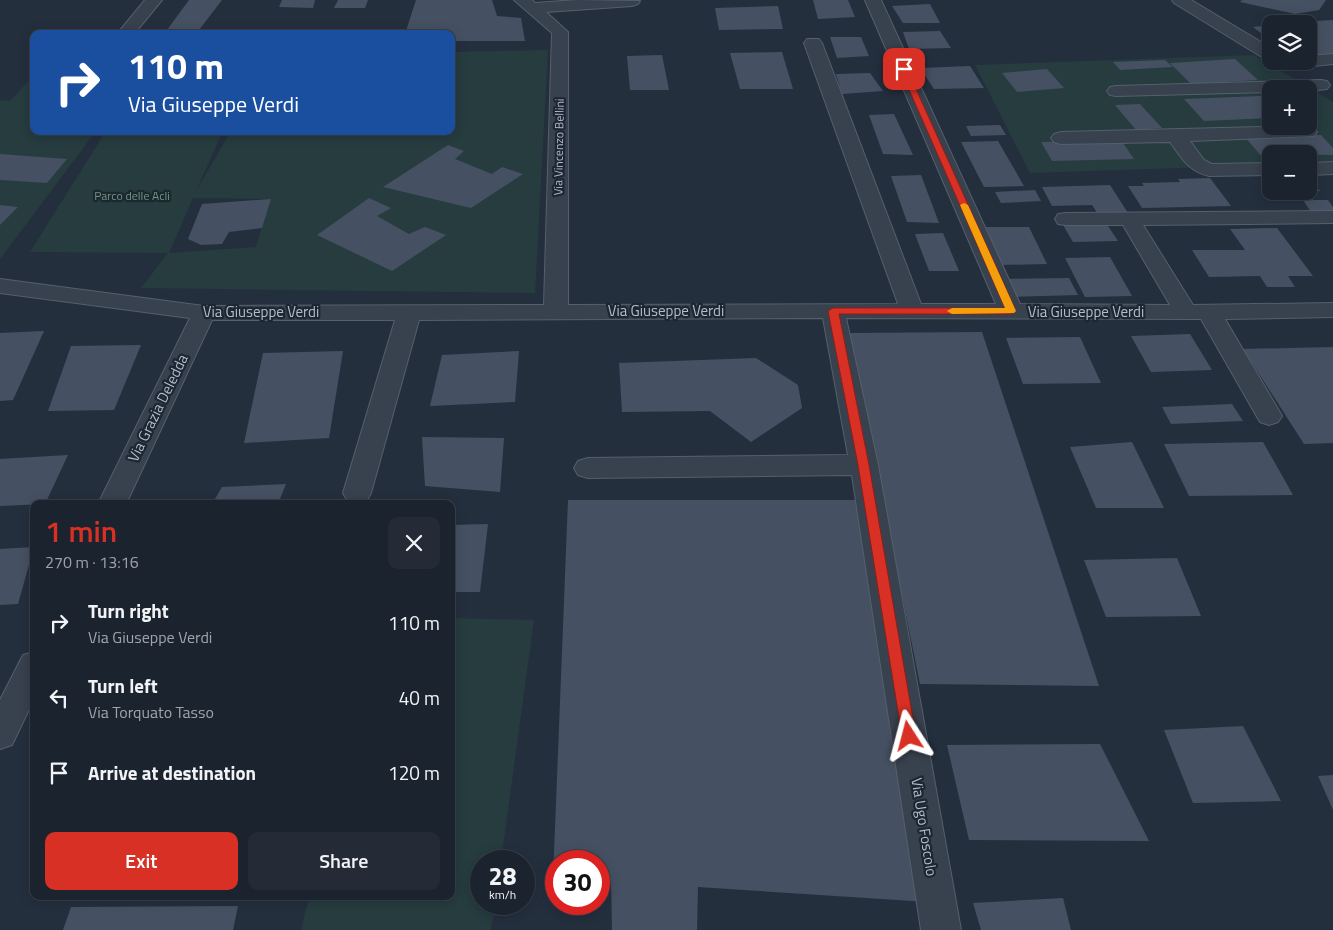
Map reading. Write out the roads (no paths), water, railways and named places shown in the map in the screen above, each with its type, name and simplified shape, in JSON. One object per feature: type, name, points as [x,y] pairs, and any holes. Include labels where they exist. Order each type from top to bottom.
[{"type":"street","points":[[128,30],[154,0]]},
{"type":"street","points":[[873,0],[1011,311]]},
{"type":"street","points":[[1180,0],[1262,50]]},
{"type":"street","points":[[527,4],[632,1]]},
{"type":"street","name":"Via Vincenzo Bellini","points":[[527,4],[560,32],[556,312]]},
{"type":"street","points":[[813,43],[912,310]]},
{"type":"street","points":[[1317,59],[1333,59]]},
{"type":"street","points":[[1296,70],[1327,89]]},
{"type":"street","points":[[1116,92],[1327,89]]},
{"type":"street","points":[[1061,138],[1262,133]]},
{"type":"street","points":[[1176,136],[1197,164],[1210,170],[1262,169]]},
{"type":"street","points":[[1317,169],[1333,168]]},
{"type":"street","points":[[1066,219],[1333,217]]},
{"type":"street","points":[[1133,226],[1198,312],[1270,416]]},
{"type":"street","name":"Via Giuseppe Verdi","points":[[0,286],[204,313],[912,310],[1198,312],[1333,310]]},
{"type":"street","name":"Via Ugo Foscolo","points":[[833,311],[864,465],[941,930]]},
{"type":"street","points":[[357,493],[409,312]]},
{"type":"street","name":"Via Grazia Deledda","points":[[114,500],[204,313]]},
{"type":"street","points":[[588,468],[864,465]]},
{"type":"street","points":[[0,734],[30,673]]},
{"type":"park label","name":"Parco delle Acli","points":[[132,196]]}]
